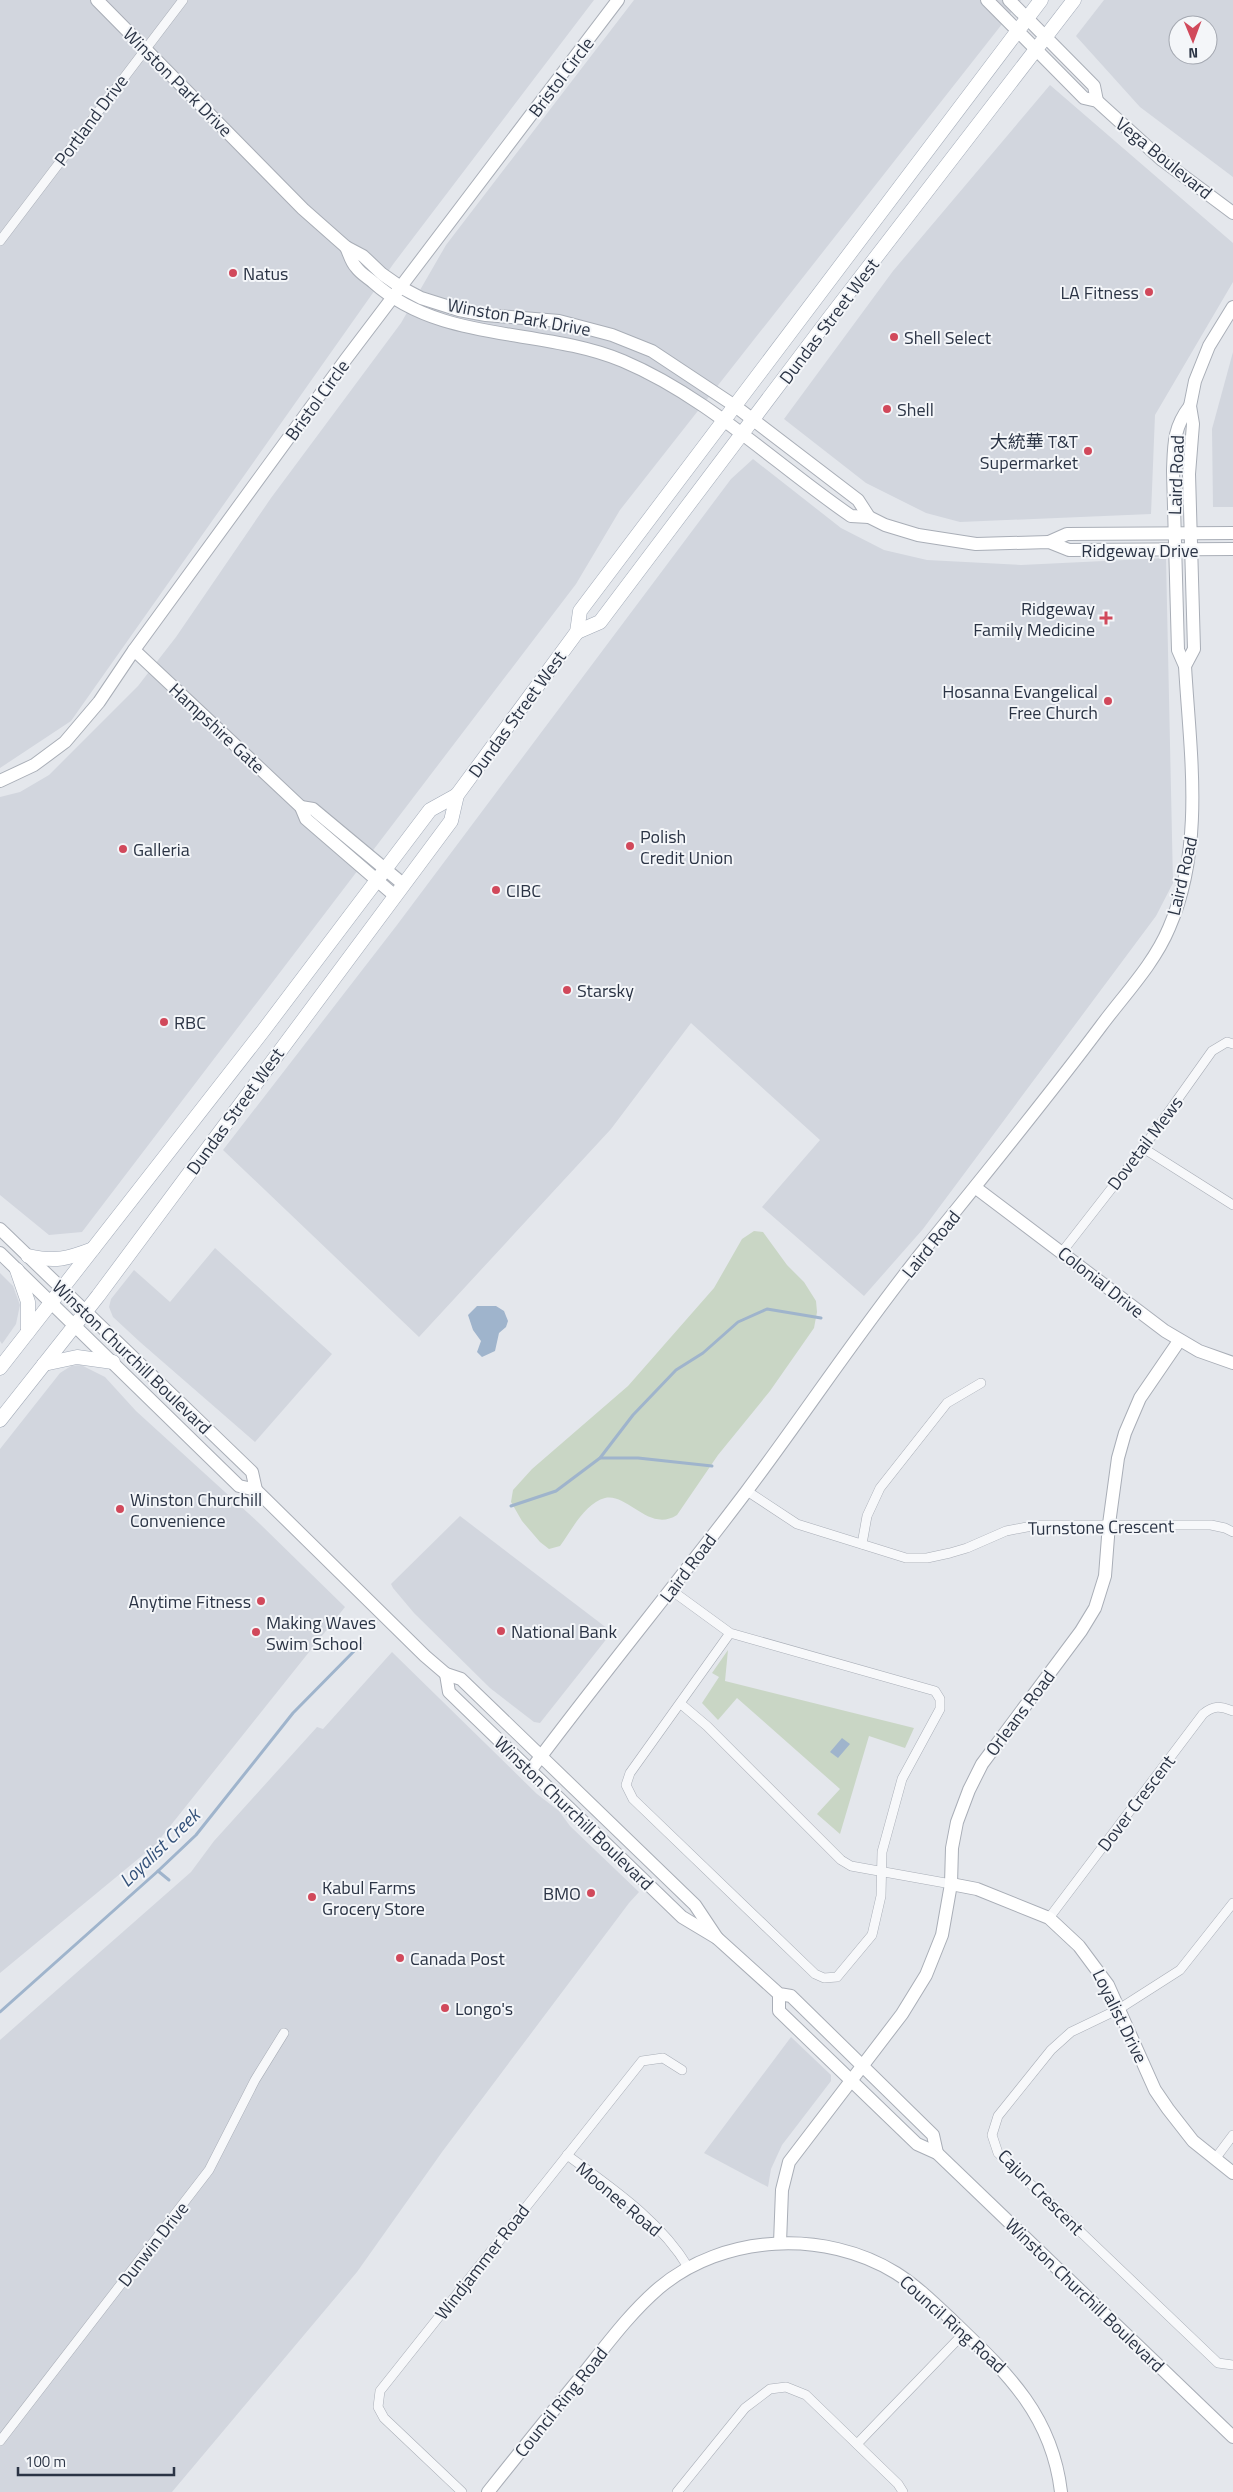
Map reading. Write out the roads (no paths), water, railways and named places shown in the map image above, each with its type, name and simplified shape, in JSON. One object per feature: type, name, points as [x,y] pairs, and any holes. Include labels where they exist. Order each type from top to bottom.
[{"type":"main road","name":"Dundas Street West","points":[[0,1420],[86,1312],[451,821],[457,795],[577,632],[580,611],[744,414],[1017,32],[1042,0]]},
{"type":"main road","name":"Dundas Street West","points":[[577,632],[600,622],[733,428],[830,317],[1042,34],[1074,0]]},
{"type":"main road","name":"Dundas Street West","points":[[0,1368],[430,810],[457,795]]},
{"type":"main road","points":[[28,1256],[60,1260],[94,1248]]},
{"type":"main road","points":[[17,1270],[27,1297],[28,1332]]},
{"type":"main road","points":[[44,1364],[77,1357],[113,1362]]},
{"type":"street","name":"Winston Park Drive","points":[[97,0],[303,209],[346,247],[362,256],[382,274],[402,288],[421,298],[459,310],[486,315],[559,321],[612,335],[660,355],[744,414]]},
{"type":"street","name":"Portland Drive","points":[[0,241],[183,0]]},
{"type":"street","name":"Bristol Circle","points":[[0,781],[34,765],[65,742],[99,702],[134,650],[393,299],[618,0]]},
{"type":"street","name":"Vega Boulevard","points":[[987,0],[1084,98],[1097,101],[1162,160],[1233,213]]},
{"type":"street","name":"Vega Boulevard","points":[[1009,0],[1094,86],[1097,101]]},
{"type":"street","name":"Winston Park Drive","points":[[346,247],[355,267],[393,299],[418,313],[440,320],[581,348],[615,358],[667,382],[733,428]]},
{"type":"street","name":"Laird Road","points":[[1185,666],[1194,649],[1189,474],[1194,424],[1190,406],[1195,381],[1209,346],[1233,307]]},
{"type":"street","name":"Laird Road","points":[[530,1771],[599,1679],[671,1590],[747,1491],[921,1254],[976,1188],[1156,954],[1169,929],[1182,892],[1193,826],[1185,666],[1178,650],[1174,533],[1174,444],[1178,420],[1190,406]]},
{"type":"street","points":[[744,414],[858,500],[869,517]]},
{"type":"street","name":"Ridgeway Drive","points":[[733,428],[851,516],[869,517],[902,531],[976,544],[1049,542],[1067,534],[1233,534]]},
{"type":"street","name":"Ridgeway Drive","points":[[1049,542],[1069,550],[1233,549]]},
{"type":"street","name":"Hampshire Gate","points":[[134,650],[301,807],[313,809],[398,890]]},
{"type":"street","name":"Dovetail Mews","points":[[1062,1252],[1143,1148],[1212,1052],[1227,1042],[1233,1044]]},
{"type":"street","points":[[1143,1148],[1233,1205]]},
{"type":"street","name":"Colonial Drive","points":[[976,1188],[1179,1341],[1233,1363]]},
{"type":"street","name":"Winston Churchill Boulevard","points":[[0,1229],[252,1472],[256,1490]]},
{"type":"street","name":"Winston Churchill Boulevard","points":[[0,1253],[239,1486],[256,1490],[446,1674],[461,1679],[695,1904],[717,1938]]},
{"type":"street","name":"Orleans Road","points":[[780,2243],[782,2190],[789,2162],[902,2014],[926,1975],[942,1935],[952,1884],[952,1848],[957,1822],[969,1790],[982,1764],[1081,1631],[1095,1608],[1104,1576],[1118,1458],[1125,1433],[1140,1398],[1179,1341]]},
{"type":"street","points":[[862,1544],[867,1516],[880,1488],[947,1403],[981,1383]]},
{"type":"street","name":"Turnstone Crescent","points":[[747,1491],[797,1524],[906,1558],[927,1558],[967,1548],[1006,1531],[1037,1525],[1211,1526],[1225,1528],[1233,1532]]},
{"type":"street","points":[[671,1590],[730,1634],[900,1680],[935,1691],[938,1694],[940,1709],[902,1780],[882,1852],[881,1896],[872,1935],[837,1977],[824,1978],[815,1974],[634,1798],[626,1785],[630,1773],[730,1634]]},
{"type":"street","name":"Winston Churchill Boulevard","points":[[446,1674],[449,1692],[682,1917],[717,1938],[779,1994],[791,1996],[933,2135],[937,2153]]},
{"type":"street","points":[[681,1704],[707,1726],[841,1860],[851,1866],[882,1870],[952,1884]]},
{"type":"street","name":"Dover Crescent","points":[[1049,1918],[1203,1714],[1211,1708],[1220,1706],[1233,1710]]},
{"type":"street","name":"Loyalist Drive","points":[[952,1884],[977,1889],[1049,1918],[1093,1962],[1108,1986],[1155,2090],[1193,2142],[1233,2173]]},
{"type":"street","points":[[1119,2009],[1180,1970],[1233,1903]]},
{"type":"street","name":"Winston Churchill Boulevard","points":[[779,1994],[779,2011],[917,2144],[937,2153],[1233,2437]]},
{"type":"street","name":"Cajun Crescent","points":[[1119,2009],[1071,2032],[1051,2050],[998,2116],[992,2135],[998,2153],[1218,2363],[1233,2365]]},
{"type":"street","name":"Dunwin Drive","points":[[0,2441],[209,2170],[255,2080],[284,2033]]},
{"type":"street","name":"Windjammer Road","points":[[462,2492],[384,2418],[378,2407],[380,2391],[642,2061],[663,2058],[682,2070]]},
{"type":"street","points":[[1215,2159],[1233,2135]]},
{"type":"street","name":"Moonee Road","points":[[567,2155],[630,2203],[678,2250],[688,2267]]},
{"type":"street","name":"Council Ring Road","points":[[488,2492],[631,2314],[659,2288],[688,2267],[733,2250],[780,2243],[820,2246],[840,2250],[878,2263],[912,2284],[965,2332],[1008,2375],[1032,2406],[1054,2455],[1061,2492]]},
{"type":"street","points":[[857,2444],[965,2332]]},
{"type":"street","points":[[676,2492],[745,2408],[770,2389],[786,2387],[806,2395],[898,2484],[903,2492]]},
{"type":"water","points":[[477,1306],[496,1306],[504,1311],[508,1321],[506,1327],[499,1333],[495,1351],[482,1357],[477,1352],[481,1341],[473,1330],[468,1315]]},
{"type":"water","points":[[842,1738],[850,1744],[838,1758],[830,1752]]},
{"type":"waterway","points":[[511,1506],[556,1491],[600,1458],[633,1415],[676,1370],[703,1353],[738,1322],[767,1309],[821,1318]]},
{"type":"waterway","points":[[600,1458],[638,1458],[712,1466]]},
{"type":"waterway","name":"Loyalist Creek","points":[[0,2012],[196,1835],[293,1713],[362,1643]]},
{"type":"waterway","points":[[158,1871],[169,1880]]},
{"type":"place","name":"Natus","points":[[233,273]]},
{"type":"place","name":"LA Fitness","points":[[1149,292]]},
{"type":"place","name":"Shell Select","points":[[894,337]]},
{"type":"place","name":"Shell","points":[[887,409]]},
{"type":"place","name":"大統華 T&T Supermarket","points":[[1088,451]]},
{"type":"place","name":"Ridgeway Family Medicine","points":[[1106,618]]},
{"type":"place","name":"Hosanna Evangelical Free Church","points":[[1108,701]]},
{"type":"place","name":"Polish Credit Union","points":[[630,846]]},
{"type":"place","name":"Galleria","points":[[123,849]]},
{"type":"place","name":"CIBC","points":[[496,890]]},
{"type":"place","name":"Starsky","points":[[567,990]]},
{"type":"place","name":"RBC","points":[[164,1022]]},
{"type":"place","name":"Winston Churchill Convenience","points":[[120,1509]]},
{"type":"place","name":"Anytime Fitness","points":[[261,1601]]},
{"type":"place","name":"National Bank","points":[[501,1631]]},
{"type":"place","name":"Making Waves Swim School","points":[[256,1632]]},
{"type":"place","name":"BMO","points":[[591,1893]]},
{"type":"place","name":"Kabul Farms Grocery Store","points":[[312,1897]]},
{"type":"place","name":"Canada Post","points":[[400,1958]]},
{"type":"place","name":"Longo's","points":[[445,2008]]}]
